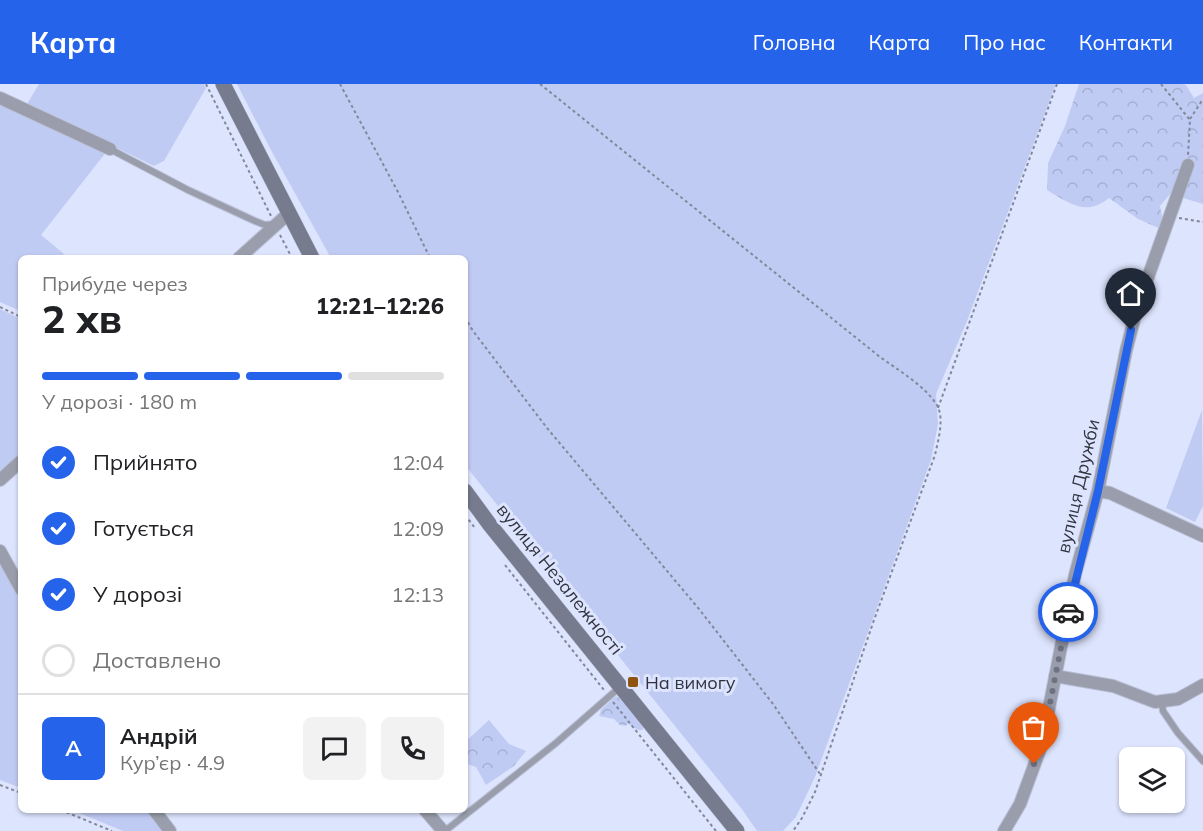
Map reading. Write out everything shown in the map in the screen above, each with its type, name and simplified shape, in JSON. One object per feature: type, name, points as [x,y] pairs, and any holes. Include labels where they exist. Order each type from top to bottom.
[{"type":"street","points":[[223,84],[310,255]]},
{"type":"street","points":[[0,98],[110,149]]},
{"type":"street","name":"вулиця Дружби","points":[[1004,831],[1020,804],[1042,744],[1075,575],[1098,491],[1134,319],[1188,165]]},
{"type":"street","points":[[242,255],[288,214]]},
{"type":"street","points":[[0,480],[18,463]]},
{"type":"street","points":[[1098,491],[1110,493],[1203,536]]},
{"type":"street","name":"вулиця Незалежності","points":[[468,495],[737,831]]},
{"type":"street","points":[[0,551],[18,584]]},
{"type":"street","points":[[1055,676],[1113,686],[1155,702],[1178,699],[1203,685]]},
{"type":"street","points":[[156,813],[170,831]]},
{"type":"street","points":[[428,813],[444,831]]},
{"type":"lane","points":[[110,149],[188,190],[255,221],[265,225],[275,224]]},
{"type":"lane","points":[[468,812],[556,743],[621,686]]},
{"type":"lane","points":[[1162,701],[1163,711],[1168,719],[1203,761]]},
{"type":"lane","points":[[444,831],[467,813]]},
{"type":"path","points":[[206,84],[290,255]]},
{"type":"path","points":[[340,84],[398,192],[429,255]]},
{"type":"path","points":[[540,84],[880,357],[920,386],[938,408]]},
{"type":"path","points":[[793,831],[811,801],[935,455],[940,432],[938,408],[1057,84]]},
{"type":"path","points":[[1161,84],[1190,120]]},
{"type":"path","points":[[1188,165],[1190,120],[1203,99]]},
{"type":"path","points":[[1169,217],[1203,222]]},
{"type":"path","points":[[0,307],[18,316]]},
{"type":"path","points":[[468,322],[547,428],[707,619],[773,704],[820,774]]},
{"type":"path","points":[[468,519],[479,533]]},
{"type":"path","points":[[501,560],[716,831]]},
{"type":"path","points":[[0,785],[18,792]]},
{"type":"path","points":[[68,813],[112,831]]},
{"type":"green space","points":[[39,84],[204,84],[206,88],[164,161],[154,166],[27,104]]},
{"type":"green space","points":[[237,84],[1056,84],[967,321],[936,394],[938,424],[931,460],[815,777],[796,817],[783,831],[757,831],[741,808],[468,469],[468,255],[329,255]]},
{"type":"green space","points":[[1079,84],[1182,84],[1186,85],[1194,98],[1203,93],[1203,204],[1170,194],[1160,206],[1163,221],[1161,229],[1138,219],[1109,198],[1093,207],[1085,207],[1070,203],[1047,190],[1048,163],[1065,126]]},
{"type":"green space","points":[[0,98],[107,151],[41,235],[64,254],[18,255],[18,310],[0,302]]},
{"type":"green space","points":[[0,309],[18,318],[18,458],[0,476]]},
{"type":"green space","points":[[1202,410],[1203,506],[1195,522],[1166,508]]},
{"type":"green space","points":[[0,557],[18,589],[18,787],[0,780]]},
{"type":"green space","points":[[616,696],[633,712],[643,730],[638,730],[628,724],[620,725],[614,719],[599,716],[601,710]]},
{"type":"green space","points":[[489,720],[509,744],[526,751],[514,766],[486,785],[476,767],[468,764],[468,739]]},
{"type":"green space","points":[[79,813],[154,813],[169,831],[123,831]]},
{"type":"way so far","points":[[1034,764],[1042,744],[1068,612]]},
{"type":"place","name":"На вимогу","points":[[633,682]]},
{"type":"route","points":[[1068,612],[1075,575],[1098,491],[1131,330]]}]
